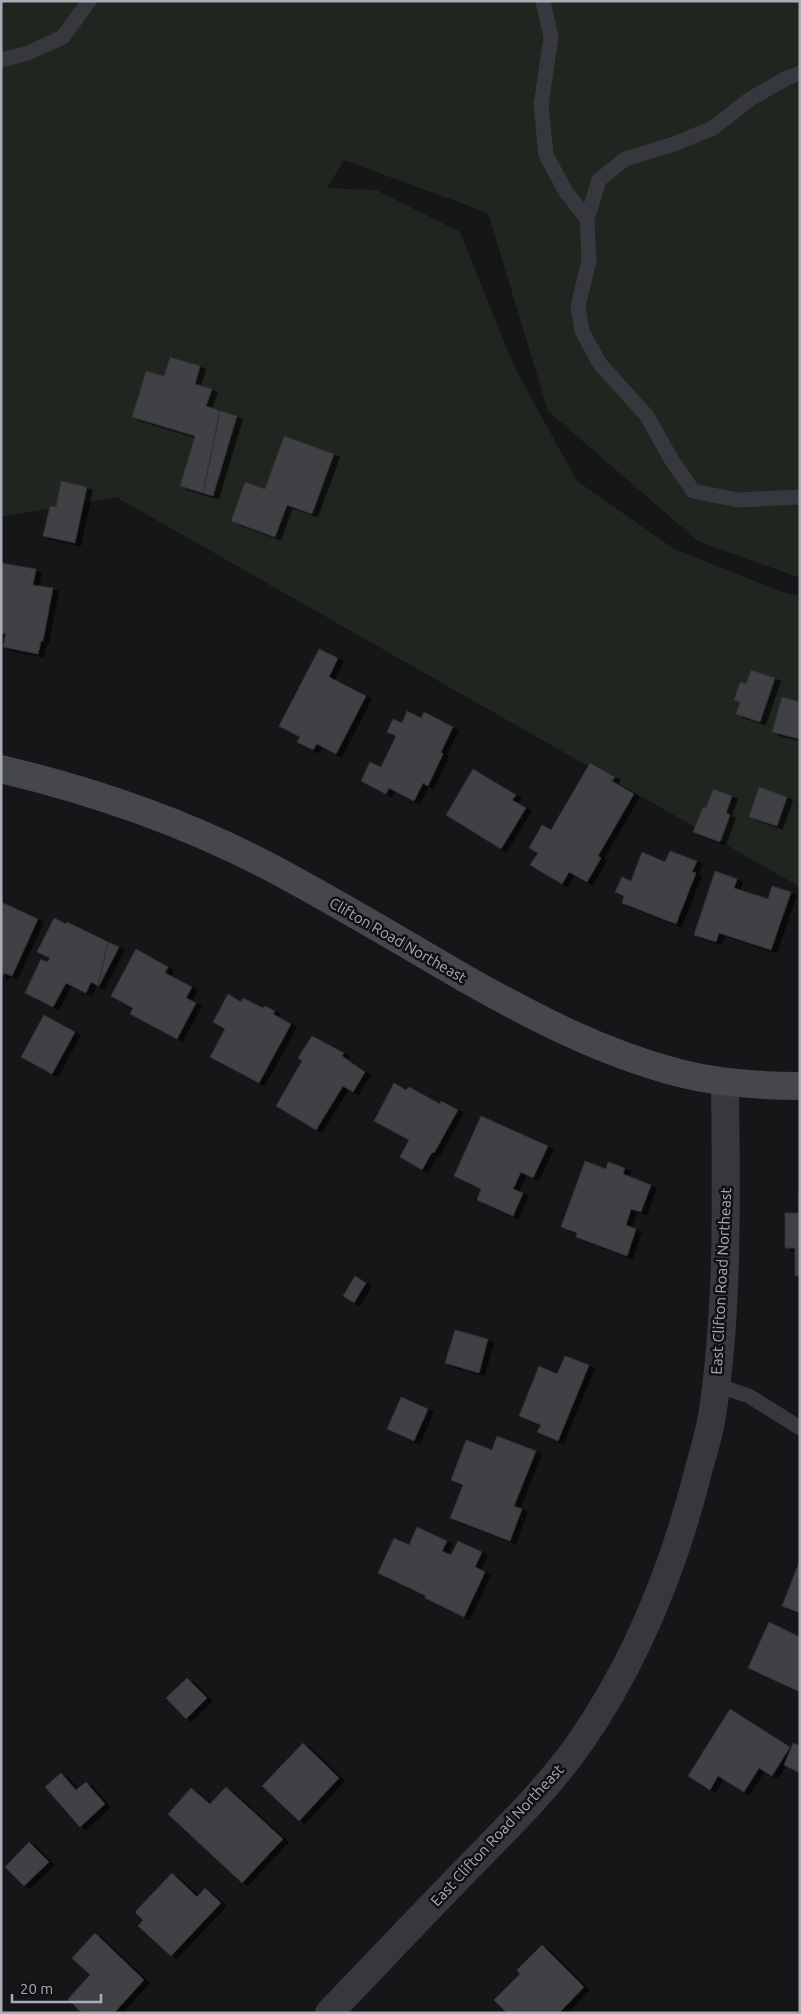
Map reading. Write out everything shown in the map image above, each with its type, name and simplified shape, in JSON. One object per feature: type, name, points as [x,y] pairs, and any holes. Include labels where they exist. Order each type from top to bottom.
[{"type":"street","name":"Clifton Road Northeast","points":[[1,769],[58,782],[162,819],[225,846],[282,873],[546,1023],[590,1043],[639,1061],[680,1073],[725,1082],[800,1086]]},
{"type":"street","name":"East Clifton Road Northeast","points":[[330,2013],[522,1812],[578,1745],[606,1701],[636,1646],[666,1575],[694,1491],[712,1419],[722,1318],[725,1256],[725,1082]]},
{"type":"lane","points":[[1,60],[28,53],[63,37],[89,1]]},
{"type":"lane","points":[[543,1],[551,37],[541,105],[546,155],[566,192],[587,219]]},
{"type":"lane","points":[[800,73],[785,78],[750,99],[713,128],[674,144],[624,159],[599,180],[587,219],[589,261],[578,306],[582,331],[600,364],[647,416],[670,459],[693,491],[738,500],[800,497]]},
{"type":"lane","points":[[716,1385],[749,1396],[800,1428]]},
{"type":"shaded area","points":[[1,1],[800,1],[800,578],[698,541],[548,411],[488,213],[344,160],[327,188],[376,190],[460,232],[515,368],[577,481],[674,549],[782,592],[800,596],[800,887],[116,497],[1,517]]},
{"type":"building","points":[[170,357],[200,366],[195,384],[212,389],[206,406],[220,411],[203,493],[180,486],[195,436],[132,417],[146,371],[164,376]]},
{"type":"building","points":[[220,411],[237,416],[213,496],[203,493]]},
{"type":"building","points":[[284,436],[334,454],[312,514],[287,505],[275,537],[231,521],[245,482],[265,489]]},
{"type":"building","points":[[61,481],[87,487],[75,543],[43,536],[50,506],[56,507]]},
{"type":"building","points":[[1,563],[36,569],[33,585],[53,588],[43,641],[41,641],[38,654],[3,647],[6,634],[1,633]]},
{"type":"building","points":[[319,649],[338,658],[329,677],[366,696],[336,754],[317,744],[313,750],[297,742],[300,737],[279,726]]},
{"type":"building","points":[[751,670],[775,678],[760,722],[736,714],[740,702],[734,700],[740,682],[746,684]]},
{"type":"building","points":[[782,697],[800,702],[800,739],[772,732]]},
{"type":"building","points":[[407,711],[421,718],[424,712],[453,727],[428,786],[423,783],[414,801],[389,788],[386,794],[361,781],[370,762],[381,767],[396,736],[387,732],[393,719],[402,723]]},
{"type":"building","points":[[590,763],[615,777],[612,781],[634,794],[598,856],[601,858],[587,882],[569,872],[562,884],[530,865],[538,853],[529,848],[542,825],[551,830]]},
{"type":"building","points":[[473,769],[516,795],[512,800],[526,808],[501,849],[446,815]]},
{"type":"building","points":[[759,787],[787,797],[777,826],[749,817]]},
{"type":"building","points":[[713,789],[732,796],[726,813],[730,815],[720,842],[693,832],[703,807],[706,808]]},
{"type":"building","points":[[670,851],[697,861],[692,872],[696,873],[676,924],[622,903],[624,896],[615,892],[622,877],[631,881],[642,852],[665,862]]},
{"type":"building","points":[[715,871],[737,879],[734,888],[768,899],[772,886],[791,892],[771,950],[719,933],[716,942],[694,935]]},
{"type":"building","points":[[1,902],[38,919],[12,976],[4,973],[1,978]]},
{"type":"building","points":[[54,918],[66,924],[67,922],[108,942],[98,986],[91,982],[86,993],[66,983],[53,1007],[25,993],[41,959],[47,962],[50,958],[37,952]]},
{"type":"building","points":[[108,942],[119,947],[98,986]]},
{"type":"building","points":[[136,949],[168,967],[165,973],[192,987],[186,998],[196,1003],[177,1039],[130,1014],[133,1008],[111,996]]},
{"type":"building","points":[[228,994],[241,1002],[243,998],[263,1008],[265,1006],[275,1011],[273,1014],[291,1024],[259,1083],[210,1057],[225,1029],[213,1022]]},
{"type":"building","points":[[44,1015],[75,1032],[52,1074],[21,1057]]},
{"type":"building","points":[[312,1036],[344,1053],[342,1056],[365,1072],[353,1092],[343,1086],[316,1130],[276,1106],[302,1061],[298,1058]]},
{"type":"building","points":[[394,1083],[406,1090],[409,1087],[440,1104],[441,1101],[458,1110],[434,1153],[432,1152],[422,1170],[400,1157],[409,1140],[374,1121]]},
{"type":"building","points":[[481,1116],[548,1146],[533,1178],[521,1172],[513,1189],[523,1193],[513,1216],[477,1200],[481,1189],[454,1176]]},
{"type":"building","points":[[585,1161],[606,1169],[608,1162],[625,1168],[623,1174],[651,1185],[641,1212],[631,1209],[626,1225],[636,1229],[627,1256],[576,1237],[577,1233],[561,1227]]},
{"type":"building","points":[[799,1190],[800,1276],[798,1276],[795,1275],[795,1248],[785,1248],[785,1213],[799,1213]]},
{"type":"building","points":[[355,1276],[366,1283],[354,1303],[343,1296]]},
{"type":"building","points":[[455,1330],[488,1339],[479,1373],[445,1363]]},
{"type":"building","points":[[565,1356],[589,1365],[558,1441],[537,1432],[541,1425],[519,1416],[539,1366],[557,1374]]},
{"type":"building","points":[[401,1397],[428,1409],[414,1441],[387,1429]]},
{"type":"building","points":[[497,1436],[536,1451],[514,1506],[522,1509],[510,1541],[450,1518],[463,1485],[451,1480],[466,1440],[492,1450]]},
{"type":"building","points":[[417,1527],[447,1541],[442,1551],[451,1555],[458,1541],[482,1552],[475,1567],[485,1572],[464,1617],[378,1573],[394,1538],[409,1545]]},
{"type":"building","points":[[800,1560],[800,1613],[782,1606]]},
{"type":"building","points":[[769,1622],[800,1637],[800,1692],[748,1668]]},
{"type":"building","points":[[187,1678],[207,1698],[186,1719],[166,1698]]},
{"type":"building","points":[[730,1709],[790,1747],[772,1776],[759,1768],[744,1792],[718,1776],[710,1790],[688,1776]]},
{"type":"building","points":[[303,1743],[339,1778],[299,1821],[262,1786]]},
{"type":"building","points":[[793,1743],[800,1746],[800,1773],[784,1765]]},
{"type":"building","points":[[61,1773],[76,1790],[86,1782],[105,1804],[80,1827],[45,1787]]},
{"type":"building","points":[[226,1787],[283,1839],[242,1883],[168,1814],[191,1788],[210,1804]]},
{"type":"building","points":[[29,1842],[49,1862],[24,1886],[5,1867]]},
{"type":"building","points":[[172,1873],[197,1897],[205,1888],[221,1903],[171,1956],[138,1926],[143,1920],[135,1912]]},
{"type":"building","points":[[95,1933],[144,1980],[114,2013],[82,2013],[68,1999],[90,1975],[72,1958]]},
{"type":"building","points":[[542,1945],[584,1987],[559,2013],[507,2013],[494,2000],[520,1974],[517,1970]]}]
